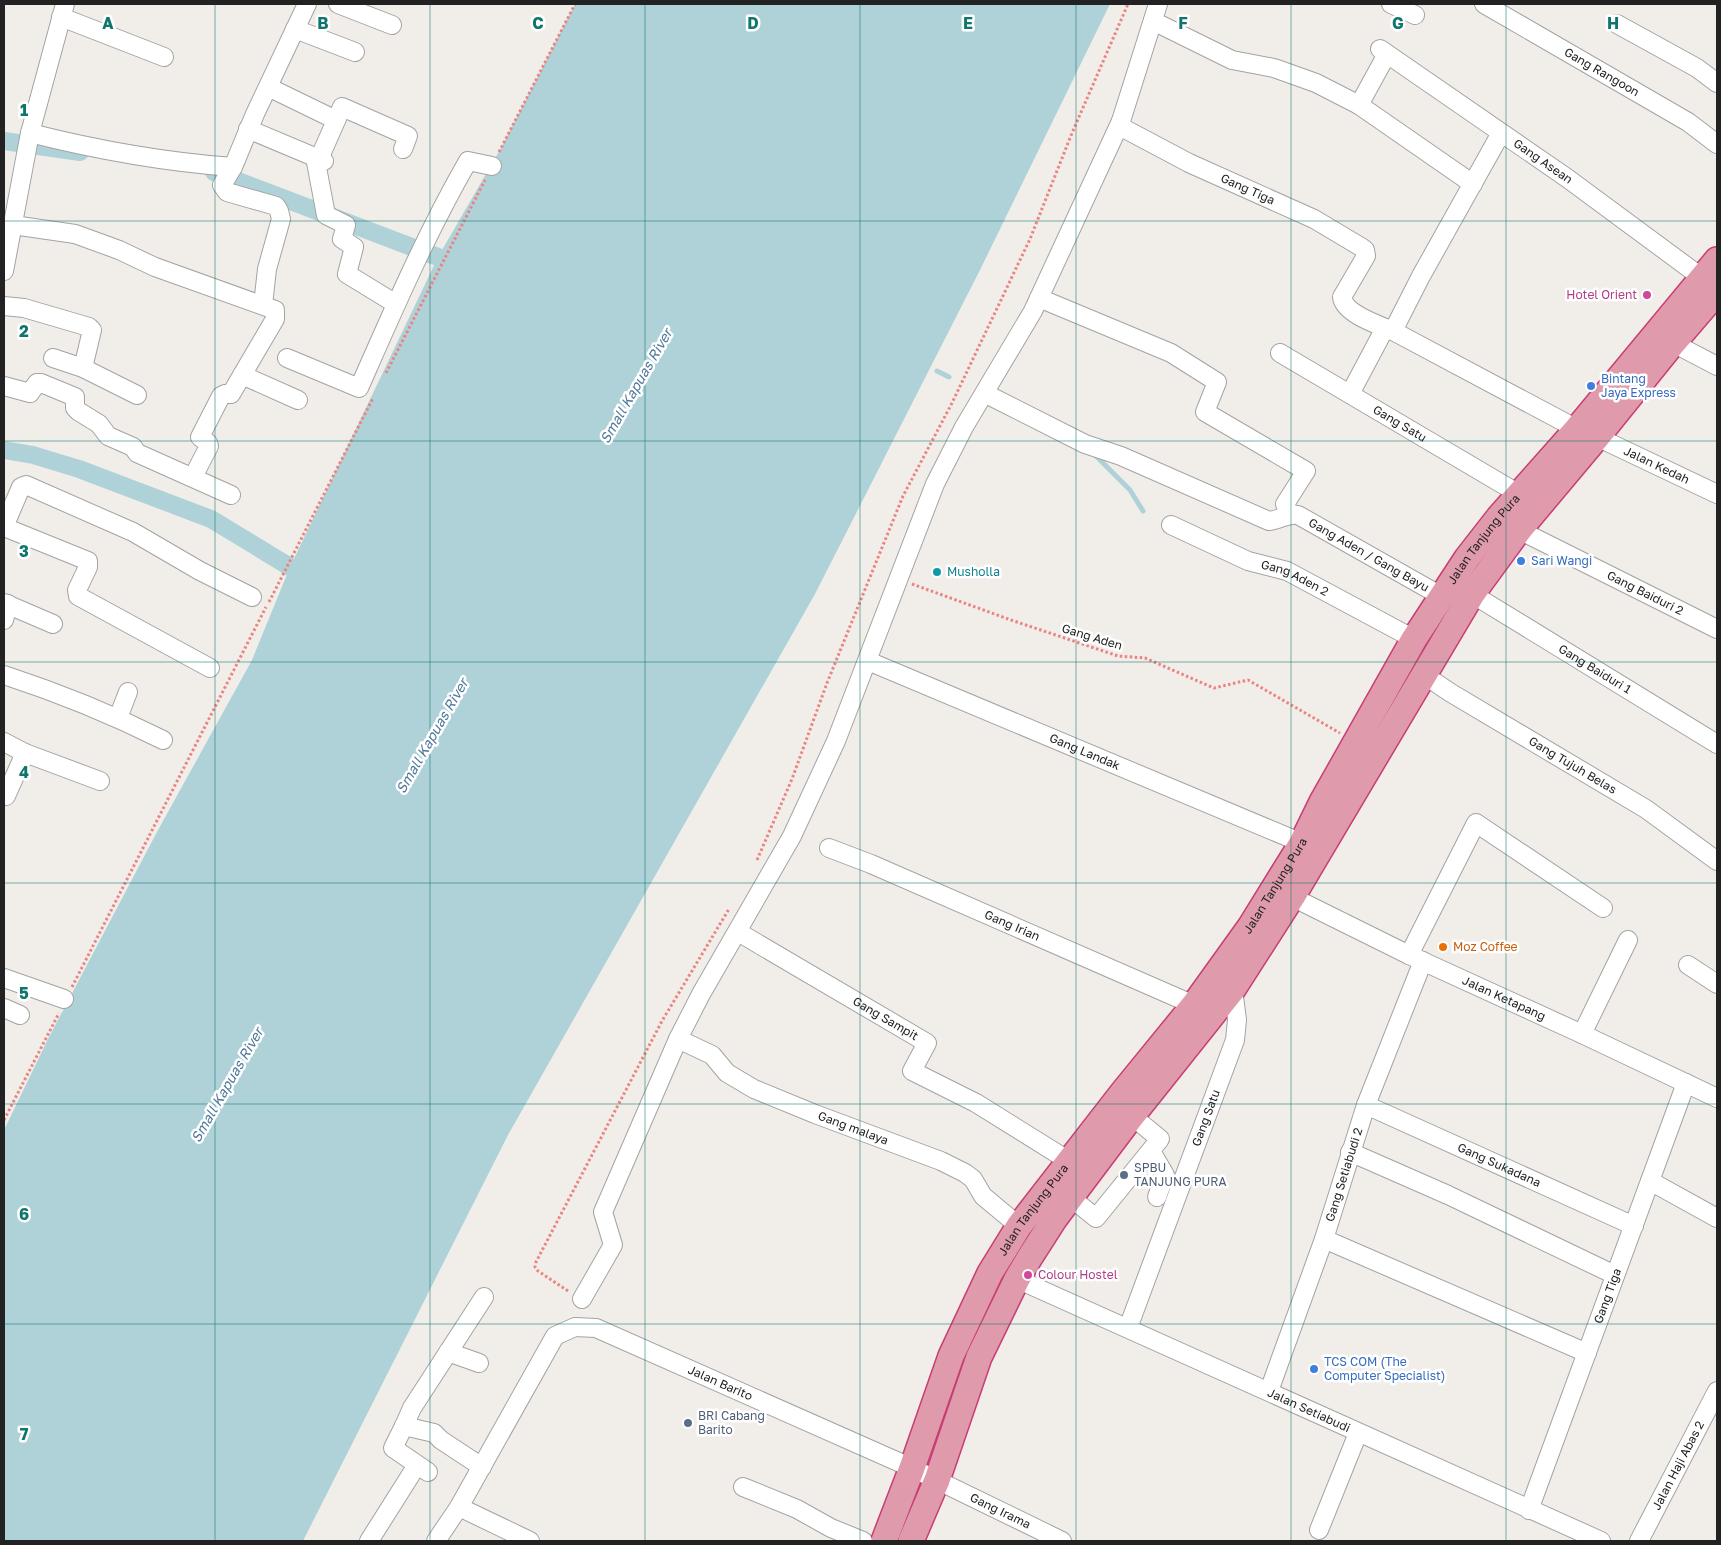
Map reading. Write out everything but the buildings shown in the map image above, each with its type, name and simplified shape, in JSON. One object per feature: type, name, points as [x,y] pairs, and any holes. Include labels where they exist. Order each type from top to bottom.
[{"type":"highway","name":"Jalan Tanjung Pura","points":[[911,1541],[937,1480],[979,1357],[1017,1279],[1070,1197],[1233,989],[1292,897],[1339,796],[1356,742],[1414,639],[1441,596],[1467,558],[1519,494],[1587,433],[1673,343],[1712,277]]},
{"type":"highway","name":"Jalan Tanjung Pura","points":[[884,1541],[951,1356],[990,1273],[1020,1226],[1068,1161],[1194,1004],[1250,927],[1302,843],[1339,796],[1424,675],[1472,594],[1587,433],[1712,277]]},
{"type":"street","points":[[263,305],[267,269],[281,219],[279,210],[276,206],[226,192],[222,185],[232,168],[295,29],[308,4],[313,6],[314,4]]},
{"type":"street","points":[[338,4],[392,25]]},
{"type":"street","points":[[1391,4],[1415,15]]},
{"type":"street","name":"Gang Rangoon","points":[[1484,4],[1688,122],[1717,144]]},
{"type":"street","points":[[4,271],[30,136],[63,10],[164,57]]},
{"type":"street","points":[[582,1300],[613,1245],[604,1212],[678,1039],[701,994],[792,836],[836,741],[935,484],[964,427],[1034,311],[1120,121],[1155,12],[1232,60],[1274,68],[1307,80],[1359,105],[1473,184]]},
{"type":"street","points":[[1617,24],[1697,68],[1717,83]]},
{"type":"street","points":[[295,29],[355,52]]},
{"type":"street","name":"Gang Asean","points":[[1359,105],[1383,51],[1712,277]]},
{"type":"street","points":[[268,86],[336,120]]},
{"type":"street","points":[[396,304],[347,274],[354,247],[342,239],[346,224],[326,215],[319,159],[342,107],[408,136],[403,149]]},
{"type":"street","name":"Gang Tiga","points":[[1120,121],[1123,128],[1189,163],[1314,219],[1365,250],[1366,256],[1342,297],[1342,301],[1349,310],[1587,433]]},
{"type":"street","points":[[248,130],[319,159]]},
{"type":"street","points":[[1350,394],[1422,276],[1501,133]]},
{"type":"street","points":[[30,136],[182,163],[232,168]]},
{"type":"street","points":[[287,358],[359,388],[445,201],[468,161],[492,166]]},
{"type":"street","points":[[12,225],[75,234],[119,250],[155,267],[275,310],[275,319],[234,392],[221,396],[200,437],[209,446],[193,477]]},
{"type":"street","points":[[1039,298],[1171,353],[1217,382],[1205,412],[1306,471],[1285,504],[1290,515]]},
{"type":"street","points":[[4,306],[24,308],[90,327],[92,330],[83,368]]},
{"type":"street","points":[[1673,343],[1717,366]]},
{"type":"street","name":"Gang Satu","points":[[1280,353],[1519,494]]},
{"type":"street","points":[[53,358],[83,368],[137,395]]},
{"type":"street","points":[[242,375],[298,400]]},
{"type":"street","points":[[4,386],[30,392],[37,383],[41,383],[75,397],[75,408],[99,424],[108,436],[133,447],[137,453],[165,467],[193,477],[231,495]]},
{"type":"street","name":"Gang Aden / Gang Bayu","points":[[992,397],[1091,447],[1121,456],[1269,520],[1298,514],[1441,596]]},
{"type":"street","name":"Jalan Kedah","points":[[1587,433],[1717,494]]},
{"type":"street","points":[[210,668],[78,596],[77,590],[88,567],[88,561],[4,527],[20,489],[26,485],[134,532],[200,571],[252,597]]},
{"type":"street","name":"Gang Aden 2","points":[[1171,525],[1248,561],[1288,571],[1414,639]]},
{"type":"street","name":"Gang Baiduri 2","points":[[1519,530],[1717,629]]},
{"type":"street","name":"Gang Baiduri 1","points":[[1472,594],[1717,744]]},
{"type":"street","points":[[5,609],[53,624]]},
{"type":"street","name":"Gang Landak","points":[[868,661],[1302,843]]},
{"type":"street","points":[[4,675],[41,687],[118,718],[163,740]]},
{"type":"street","name":"Gang Tujuh Belas","points":[[1424,675],[1646,809],[1717,862]]},
{"type":"street","points":[[118,718],[128,692]]},
{"type":"street","points":[[4,742],[25,753],[100,781]]},
{"type":"street","points":[[6,796],[25,753]]},
{"type":"street","name":"Gang Setiabudi 2","points":[[1269,1391],[1324,1238],[1350,1152],[1416,958],[1476,823],[1603,908]]},
{"type":"street","name":"Gang Irian","points":[[829,848],[871,864],[1194,1004]]},
{"type":"street","name":"Jalan Ketapang","points":[[1292,897],[1416,958],[1717,1098]]},
{"type":"street","name":"Gang Sampit","points":[[738,932],[927,1043],[912,1071],[976,1103],[1068,1161]]},
{"type":"street","points":[[1582,1034],[1628,940]]},
{"type":"street","points":[[1688,965],[1717,984]]},
{"type":"street","points":[[4,978],[65,999]]},
{"type":"street","name":"Gang Satu","points":[[1128,1328],[1199,1132],[1235,1040],[1238,1020],[1233,989]]},
{"type":"street","points":[[4,1008],[20,1015]]},
{"type":"street","name":"Gang malaya","points":[[678,1039],[712,1056],[727,1072],[754,1089],[941,1161],[965,1173],[973,1179],[983,1196],[1020,1226]]},
{"type":"street","name":"Gang Tiga","points":[[1529,1510],[1686,1083]]},
{"type":"street","name":"Gang Sukadana","points":[[1366,1105],[1634,1226]]},
{"type":"street","points":[[1070,1197],[1096,1218],[1151,1151],[1160,1139],[1132,1116]]},
{"type":"street","points":[[1151,1151],[1166,1175],[1157,1197]]},
{"type":"street","points":[[1350,1152],[1448,1195],[1615,1275]]},
{"type":"street","points":[[1650,1181],[1717,1218]]},
{"type":"street","points":[[1324,1238],[1587,1353]]},
{"type":"street","name":"Jalan Setiabudi","points":[[1017,1279],[1601,1541]]},
{"type":"street","points":[[369,1541],[422,1469],[393,1448],[412,1408],[484,1297]]},
{"type":"street","name":"Jalan Barito","points":[[482,1467],[554,1336],[576,1327],[596,1328],[937,1480]]},
{"type":"street","points":[[448,1352],[479,1362]]},
{"type":"street","name":"Jalan Haji Abas 2","points":[[1639,1541],[1717,1391]]},
{"type":"street","points":[[404,1426],[434,1433],[440,1440],[482,1467],[459,1507],[436,1541]]},
{"type":"street","points":[[1319,1530],[1358,1433]]},
{"type":"street","name":"Gang Irama","points":[[937,1480],[1062,1541]]},
{"type":"street","points":[[744,1487],[797,1509],[831,1528],[864,1541]]},
{"type":"street","points":[[459,1507],[530,1541]]},
{"type":"path","points":[[383,379],[575,4]]},
{"type":"path","points":[[755,866],[792,779],[827,683],[903,496],[952,403],[1030,239],[1072,133],[1128,4]]},
{"type":"path","points":[[4,1120],[374,397]]},
{"type":"path","name":"Gang Aden","points":[[898,579],[1010,620],[1118,656],[1145,658],[1214,688],[1248,680],[1356,742]]},
{"type":"path","points":[[582,1300],[538,1271],[536,1262],[662,1022],[729,908]]},
{"type":"water","name":"Small Kapuas River","points":[[575,4],[1110,4],[980,270],[815,594],[508,1135],[303,1541],[4,1541],[4,1130],[49,1037],[158,830],[252,660],[290,567],[438,257],[501,148]]},
{"type":"waterway","points":[[4,141],[80,152]]},
{"type":"waterway","points":[[214,172],[438,257]]},
{"type":"waterway","points":[[937,371],[949,377]]},
{"type":"waterway","points":[[4,450],[33,455],[79,469],[211,519],[290,567]]},
{"type":"waterway","points":[[1096,456],[1130,490],[1143,511]]},
{"type":"place","name":"Hotel Orient","points":[[1647,295]]},
{"type":"place","name":"Bintang Jaya Express","points":[[1591,386]]},
{"type":"place","name":"Sari Wangi","points":[[1521,561]]},
{"type":"place","name":"Musholla","points":[[937,572]]},
{"type":"place","name":"Moz Coffee","points":[[1443,947]]},
{"type":"place","name":"SPBU TANJUNG PURA","points":[[1124,1175]]},
{"type":"place","name":"Colour Hostel","points":[[1028,1275]]},
{"type":"place","name":"TCS COM (The Computer Specialist)","points":[[1314,1369]]},
{"type":"place","name":"BRI Cabang Barito","points":[[688,1423]]}]
